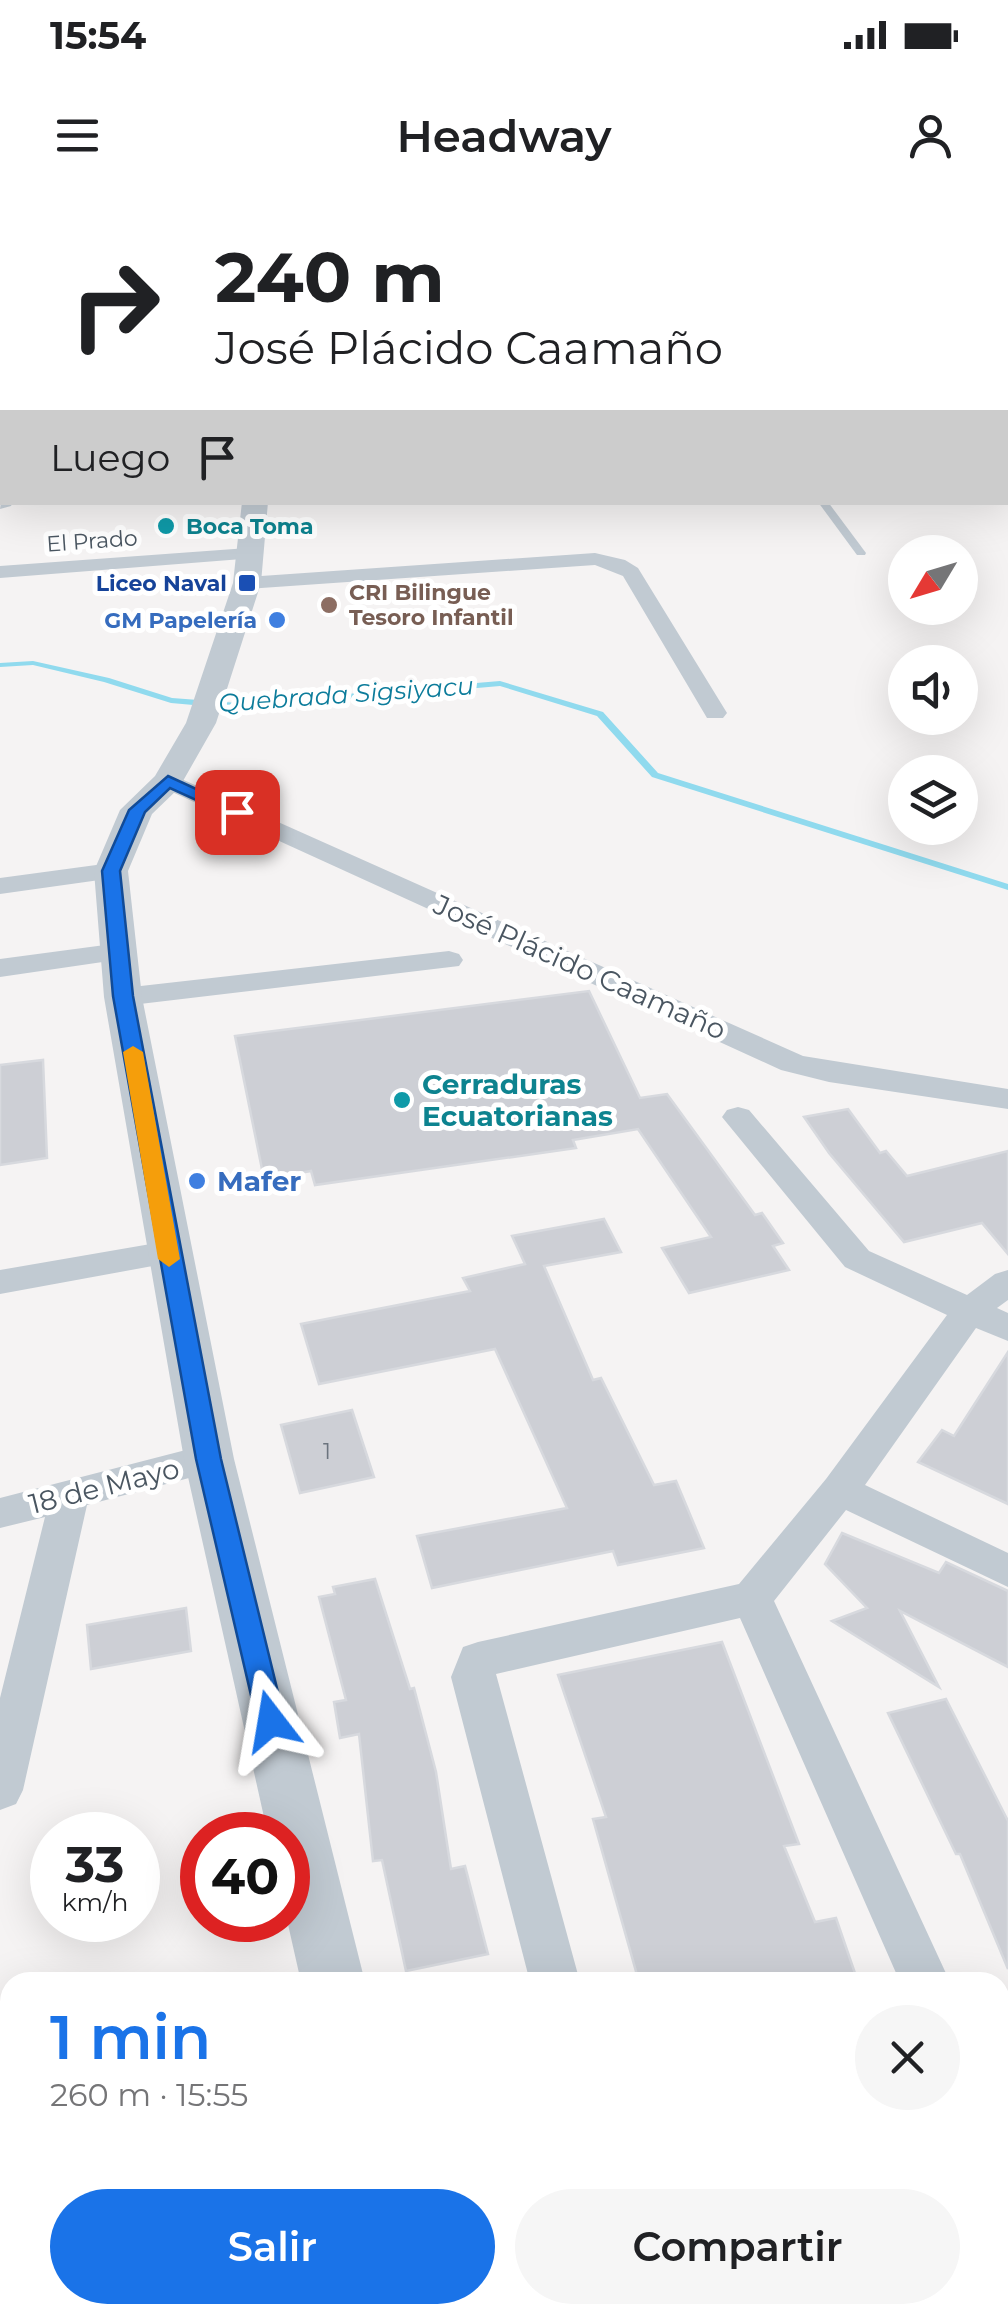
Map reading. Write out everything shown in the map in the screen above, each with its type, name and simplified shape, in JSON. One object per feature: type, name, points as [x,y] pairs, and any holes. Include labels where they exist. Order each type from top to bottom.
[{"type":"street","points":[[255,505],[247,583],[202,722],[168,781],[138,810],[111,871],[121,974],[208,1459],[331,1972]]},
{"type":"street","name":"El Prado","points":[[0,572],[248,554]]},
{"type":"street","points":[[247,583],[596,559],[618,564],[631,572],[715,713]]},
{"type":"street","name":"José Plácido Caamaño","points":[[168,781],[792,1063],[829,1073],[1008,1099]]},
{"type":"street","points":[[0,886],[111,871]]},
{"type":"street","points":[[0,968],[121,974],[449,960]]},
{"type":"street","points":[[738,1117],[858,1260],[1008,1328]]},
{"type":"street","points":[[0,1282],[168,1253]]},
{"type":"street","points":[[552,1972],[472,1677],[478,1660],[752,1598],[840,1490],[968,1312],[1008,1282]]},
{"type":"street","name":"18 de Mayo","points":[[0,1513],[208,1459]]},
{"type":"street","points":[[840,1490],[1008,1571]]},
{"type":"street","points":[[0,1790],[70,1495]]},
{"type":"street","points":[[752,1598],[920,1972]]},
{"type":"lane","points":[[825,505],[861,553]]},
{"type":"building","name":"Cerraduras Ecuatorianas","points":[[589,991],[640,1098],[667,1094],[755,1215],[762,1213],[783,1243],[773,1246],[789,1270],[689,1293],[662,1248],[711,1237],[638,1129],[573,1140],[576,1148],[315,1185],[311,1171],[264,1179],[235,1036]]},
{"type":"building","points":[[43,1060],[47,1158],[0,1165],[0,1065]]},
{"type":"building","points":[[848,1109],[880,1153],[886,1151],[907,1176],[1008,1151],[1008,1254],[982,1223],[904,1242],[804,1117]]},
{"type":"building","points":[[604,1219],[621,1252],[544,1266],[593,1380],[601,1378],[654,1485],[676,1481],[704,1548],[618,1565],[613,1551],[432,1588],[417,1536],[567,1508],[495,1349],[319,1384],[301,1324],[470,1291],[463,1278],[525,1264],[512,1236]]},
{"type":"building","points":[[1008,1352],[1008,1504],[918,1462],[942,1430],[954,1436]]},
{"type":"building","points":[[352,1410],[374,1477],[300,1493],[281,1425]]},
{"type":"building","points":[[842,1533],[939,1573],[946,1562],[1008,1591],[1008,1667],[900,1611],[939,1687],[832,1621],[867,1608],[825,1564]]},
{"type":"building","points":[[375,1579],[410,1689],[414,1688],[436,1772],[451,1869],[465,1866],[488,1954],[406,1971],[382,1860],[373,1861],[359,1734],[340,1738],[334,1702],[346,1700],[319,1597],[335,1594],[333,1587]]},
{"type":"building","points":[[186,1608],[191,1651],[91,1669],[87,1625]]},
{"type":"building","points":[[722,1642],[799,1844],[784,1846],[815,1922],[836,1918],[855,1972],[636,1972],[593,1819],[606,1817],[558,1675]]},
{"type":"building","points":[[946,1699],[1008,1821],[1008,1969],[960,1854],[956,1854],[888,1713]]},
{"type":"waterway","name":"Quebrada Sigsiyacu","points":[[0,665],[33,663],[171,700],[238,706],[500,683],[600,714],[655,775],[1008,887]]},
{"type":"slow traffic","points":[[133,1052],[169,1259]]},
{"type":"place","name":"Boca Toma","points":[[166,526]]},
{"type":"place","name":"Liceo Naval","points":[[247,583]]},
{"type":"place","name":"CRI Bilingue Tesoro Infantil","points":[[329,605]]},
{"type":"place","name":"GM Papelería","points":[[277,620]]},
{"type":"place","name":"Cerraduras Ecuatorianas","points":[[402,1100]]},
{"type":"place","name":"Mafer","points":[[197,1181]]},
{"type":"route","points":[[237,812],[168,781],[138,810],[111,871],[123,996],[168,1253],[208,1459],[271,1721]]}]
